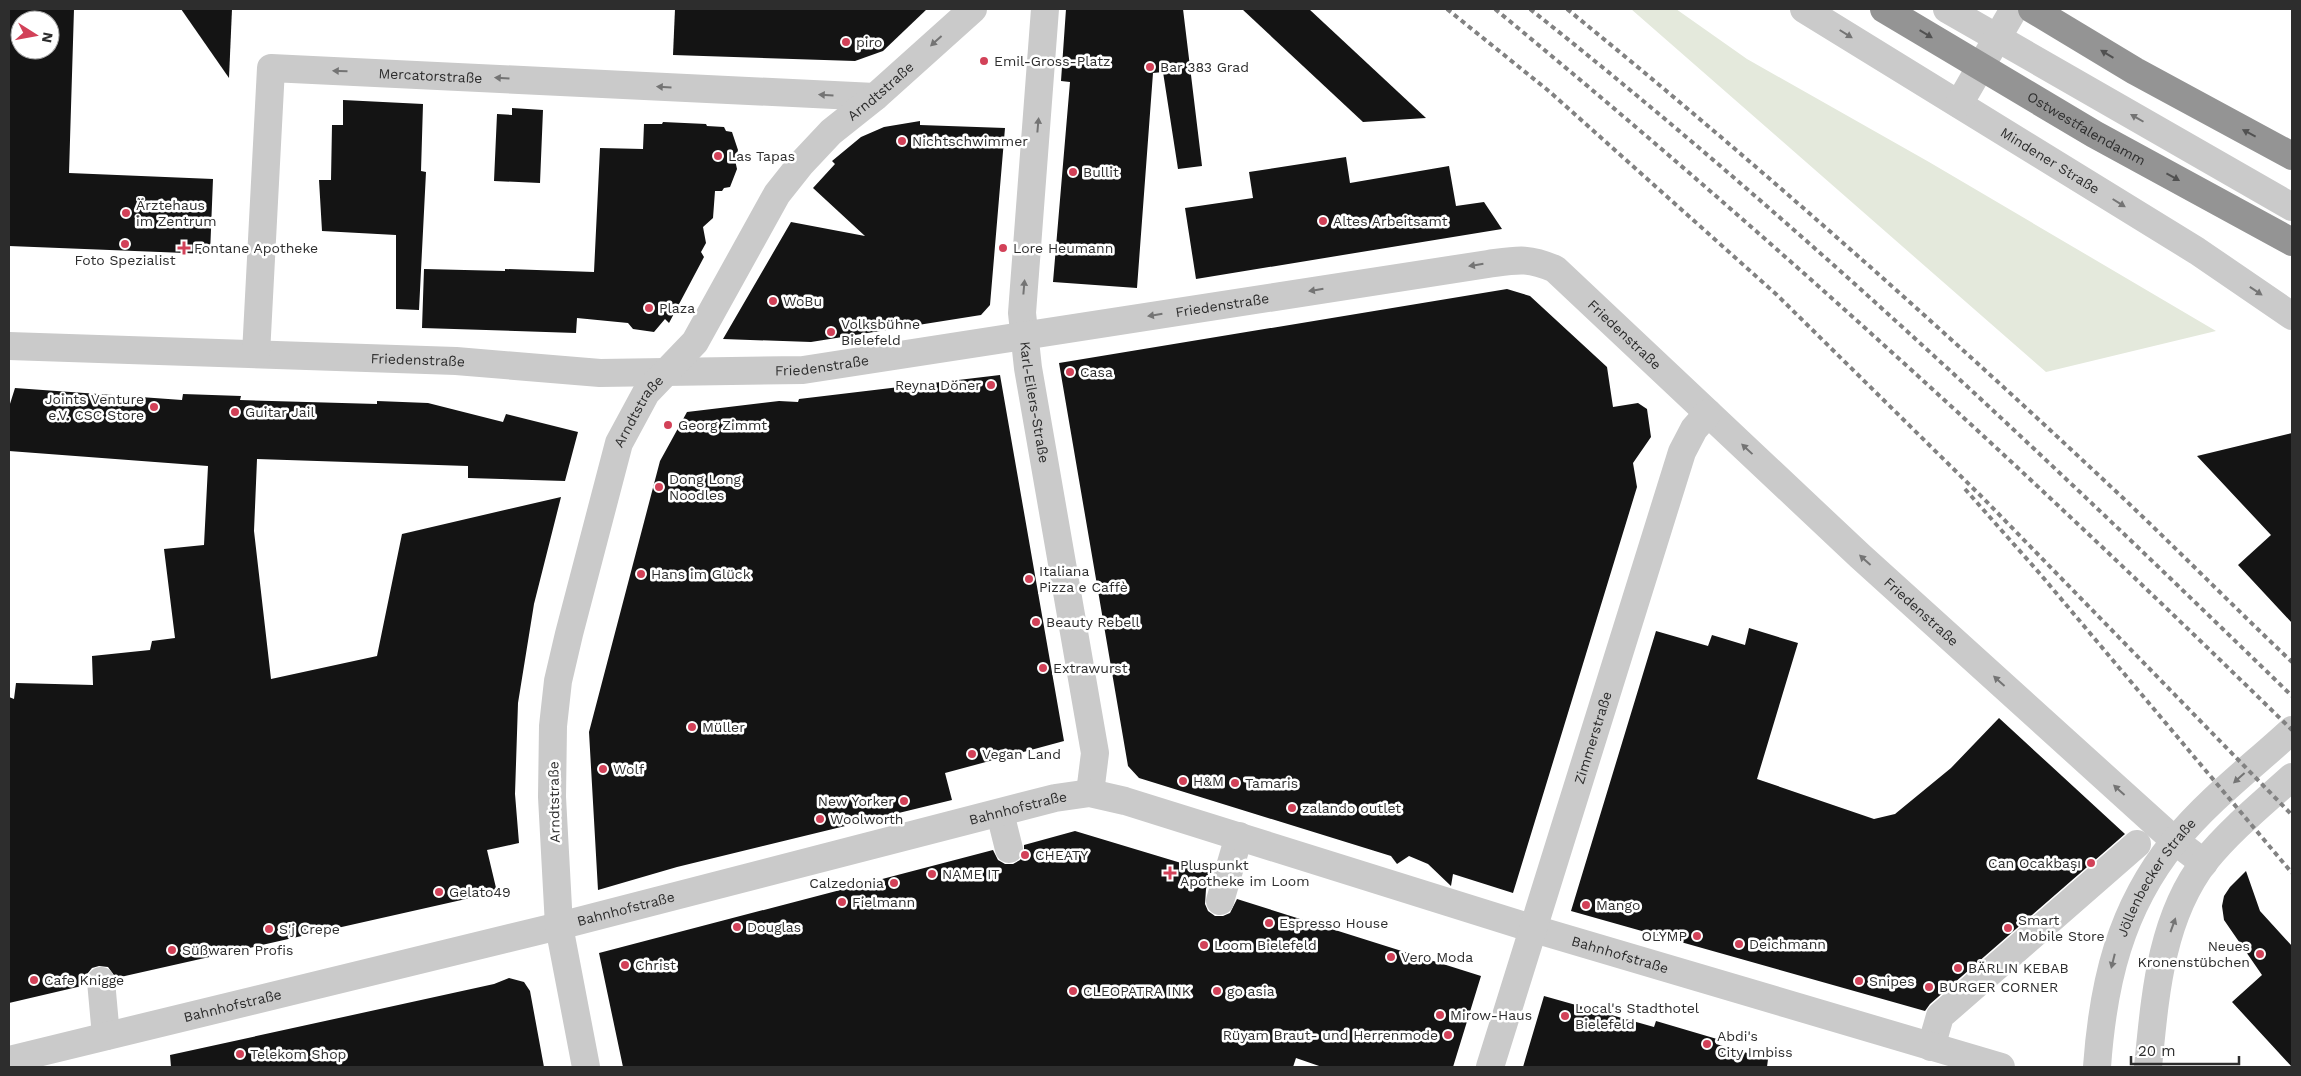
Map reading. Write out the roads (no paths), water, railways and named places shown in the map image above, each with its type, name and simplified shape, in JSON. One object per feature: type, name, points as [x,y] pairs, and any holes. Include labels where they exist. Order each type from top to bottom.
[{"type":"highway","name":"Ostwestfalendamm","points":[[1884,9],[2094,134],[2292,242]]},
{"type":"highway","points":[[2032,9],[2135,71],[2292,156]]},
{"type":"street","name":"Arndtstraße","points":[[586,1067],[559,926],[552,796],[553,726],[557,690],[569,634],[619,443],[646,393],[695,342],[778,194],[800,165],[831,132],[875,97],[973,9]]},
{"type":"street","name":"Karl-Eilers-Straße","points":[[1045,9],[1022,313],[1024,335],[1095,753],[1090,793]]},
{"type":"street","name":"Mindener Straße","points":[[1804,9],[2197,251],[2292,316]]},
{"type":"street","points":[[1947,9],[1998,36],[2292,207]]},
{"type":"street","points":[[1958,104],[2014,9]]},
{"type":"street","name":"Mercatorstraße","points":[[256,354],[272,68],[875,97]]},
{"type":"street","name":"Friedenstraße","points":[[9,346],[456,361],[564,372],[664,373],[803,370],[1525,259],[1555,269],[1860,556],[2175,841],[2204,863]]},
{"type":"street","name":"Zimmerstraße","points":[[1490,1066],[1682,452],[1694,429],[1708,413]]},
{"type":"street","name":"Jöllenbecker Straße","points":[[2097,1067],[2104,999],[2114,954],[2132,907],[2158,864],[2175,841],[2205,808],[2292,730]]},
{"type":"street","points":[[2148,1067],[2155,998],[2164,950],[2181,902],[2204,863],[2229,834],[2292,777]]},
{"type":"street","name":"Bahnhofstraße","points":[[9,1060],[559,926],[1055,798],[1090,793],[1125,800],[1534,929],[2001,1067]]},
{"type":"street","points":[[1000,812],[1009,849]]},
{"type":"street","points":[[1220,901],[1239,836]]},
{"type":"street","points":[[1930,1047],[1940,1016],[2137,844]]},
{"type":"street","points":[[100,981],[106,1036]]},
{"type":"railway","points":[[1447,9],[1550,92],[1777,295],[1985,500],[2292,815]]},
{"type":"railway","points":[[1495,9],[1700,183],[1901,361],[2196,636],[2292,730]]},
{"type":"railway","points":[[1530,9],[1728,172],[1920,343],[2107,518],[2292,696]]},
{"type":"railway","points":[[1567,9],[1779,187],[1987,372],[2123,498],[2292,662]]},
{"type":"railway","points":[[1965,489],[2041,575],[2292,873]]},
{"type":"place","name":"piro","points":[[846,42]]},
{"type":"place","name":"Emil-Gross-Platz","points":[[984,61]]},
{"type":"place","name":"Bar 383 Grad","points":[[1150,67]]},
{"type":"place","name":"Nichtschwimmer","points":[[902,141]]},
{"type":"place","name":"Las Tapas","points":[[718,156]]},
{"type":"place","name":"Bullit","points":[[1073,172]]},
{"type":"place","name":"Ärztehaus im Zentrum","points":[[126,213]]},
{"type":"place","name":"Altes Arbeitsamt","points":[[1323,221]]},
{"type":"place","name":"Foto Spezialist","points":[[125,244]]},
{"type":"place","name":"Fontane Apotheke","points":[[184,248]]},
{"type":"place","name":"Lore Heumann","points":[[1003,248]]},
{"type":"place","name":"WoBu","points":[[773,301]]},
{"type":"place","name":"Plaza","points":[[649,308]]},
{"type":"place","name":"Volksbühne Bielefeld","points":[[831,332]]},
{"type":"place","name":"Casa","points":[[1070,372]]},
{"type":"place","name":"Reyna Döner","points":[[991,385]]},
{"type":"place","name":"Joints Venture e.V. CSC Store","points":[[154,407]]},
{"type":"place","name":"Guitar Jail","points":[[235,412]]},
{"type":"place","name":"Georg Zimmt","points":[[668,425]]},
{"type":"place","name":"Dong Long Noodles","points":[[659,487]]},
{"type":"place","name":"Hans im Glück","points":[[641,574]]},
{"type":"place","name":"Italiana Pizza e Caffè","points":[[1029,579]]},
{"type":"place","name":"Beauty Rebell","points":[[1036,622]]},
{"type":"place","name":"Extrawurst","points":[[1043,668]]},
{"type":"place","name":"Müller","points":[[692,727]]},
{"type":"place","name":"Vegan Land","points":[[972,754]]},
{"type":"place","name":"Wolf","points":[[603,769]]},
{"type":"place","name":"H&M","points":[[1183,781]]},
{"type":"place","name":"Tamaris","points":[[1235,783]]},
{"type":"place","name":"New Yorker","points":[[904,801]]},
{"type":"place","name":"zalando outlet","points":[[1292,808]]},
{"type":"place","name":"Woolworth","points":[[820,819]]},
{"type":"place","name":"CHEATY","points":[[1025,855]]},
{"type":"place","name":"Can Ocakbaşı","points":[[2091,863]]},
{"type":"place","name":"Pluspunkt Apotheke im Loom","points":[[1170,873]]},
{"type":"place","name":"NAME IT","points":[[932,874]]},
{"type":"place","name":"Calzedonia","points":[[894,883]]},
{"type":"place","name":"Gelato49","points":[[439,892]]},
{"type":"place","name":"Fielmann","points":[[842,902]]},
{"type":"place","name":"Mango","points":[[1586,905]]},
{"type":"place","name":"Espresso House","points":[[1269,923]]},
{"type":"place","name":"Douglas","points":[[737,927]]},
{"type":"place","name":"Smart Mobile Store","points":[[2008,928]]},
{"type":"place","name":"S'j Crepe","points":[[269,929]]},
{"type":"place","name":"OLYMP","points":[[1697,936]]},
{"type":"place","name":"Deichmann","points":[[1739,944]]},
{"type":"place","name":"Loom Bielefeld","points":[[1204,945]]},
{"type":"place","name":"Süßwaren Profis","points":[[172,950]]},
{"type":"place","name":"Neues Kronenstübchen","points":[[2260,954]]},
{"type":"place","name":"Vero Moda","points":[[1391,957]]},
{"type":"place","name":"Christ","points":[[625,965]]},
{"type":"place","name":"BÄRLIN KEBAB","points":[[1958,968]]},
{"type":"place","name":"Cafe Knigge","points":[[34,980]]},
{"type":"place","name":"Snipes","points":[[1859,981]]},
{"type":"place","name":"BURGER CORNER","points":[[1929,987]]},
{"type":"place","name":"CLEOPATRA INK","points":[[1073,991]]},
{"type":"place","name":"go asia","points":[[1217,991]]},
{"type":"place","name":"Mirow-Haus","points":[[1440,1015]]},
{"type":"place","name":"Local's Stadthotel Bielefeld","points":[[1565,1016]]},
{"type":"place","name":"Rüyam Braut- und Herrenmode","points":[[1448,1035]]},
{"type":"place","name":"Abdi's City Imbiss","points":[[1707,1044]]},
{"type":"place","name":"Telekom Shop","points":[[240,1054]]}]
